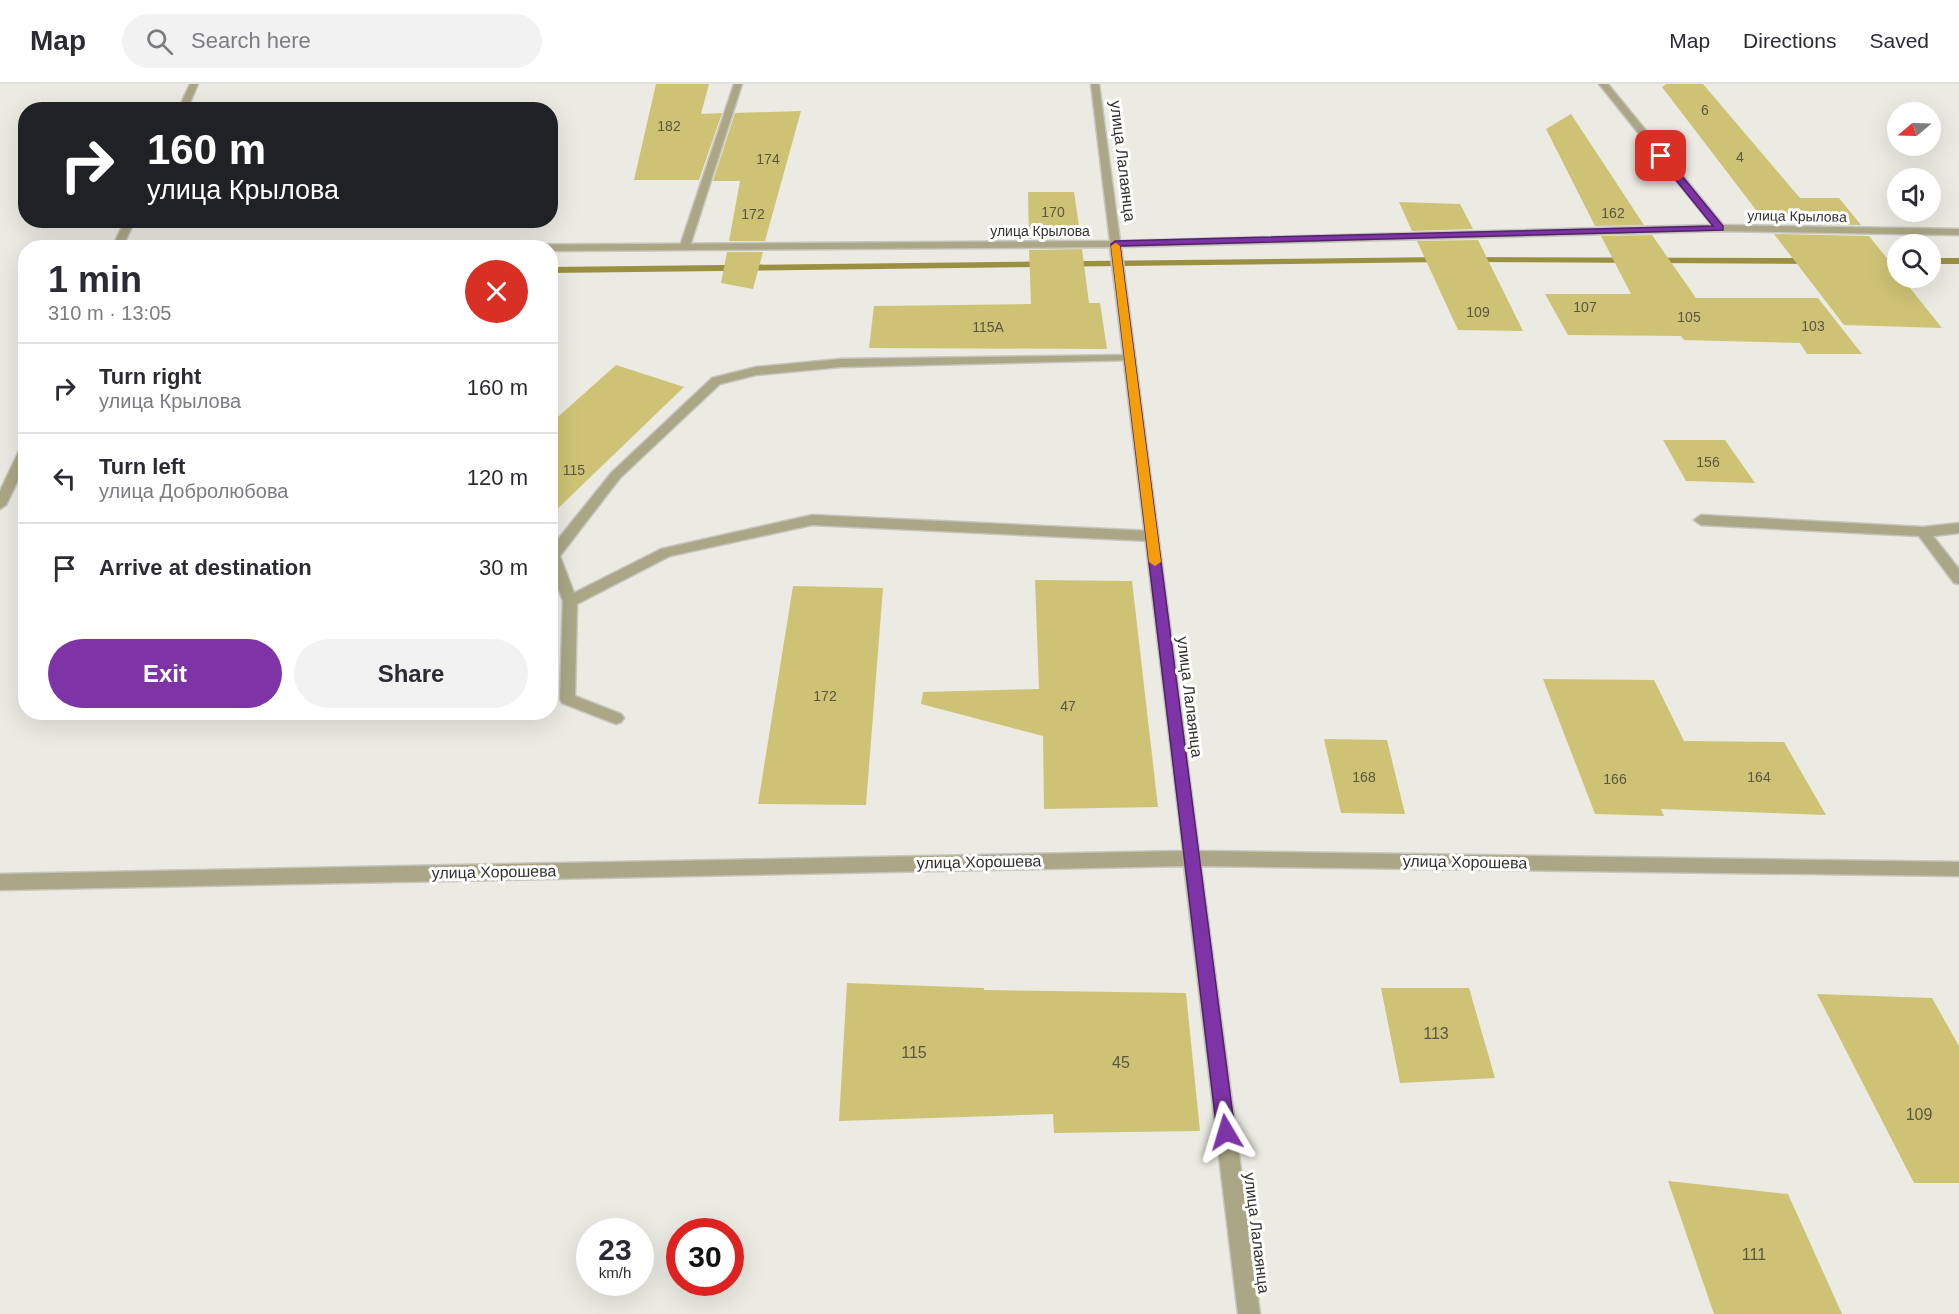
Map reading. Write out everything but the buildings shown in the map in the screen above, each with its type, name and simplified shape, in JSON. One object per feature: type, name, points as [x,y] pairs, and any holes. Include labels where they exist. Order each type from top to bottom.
[{"type":"street","points":[[186,102],[194,84]]},
{"type":"street","points":[[686,246],[738,84]]},
{"type":"street","name":"улица Лалаянца","points":[[1095,84],[1249,1314]]},
{"type":"street","points":[[1603,84],[1720,228]]},
{"type":"street","name":"улица Крылова","points":[[558,247],[1115,244],[1720,228],[1959,232]]},
{"type":"street","points":[[558,549],[616,475],[716,381],[756,371],[842,363],[1130,358]]},
{"type":"street","points":[[0,505],[18,466]]},
{"type":"street","points":[[570,601],[666,552],[812,520],[1151,536]]},
{"type":"street","points":[[1701,520],[1923,532],[1959,528]]},
{"type":"street","points":[[1923,532],[1959,579]]},
{"type":"street","points":[[558,569],[570,601],[567,699],[616,718]]},
{"type":"street","name":"улица Хорошева","points":[[0,882],[1192,858],[1959,869]]},
{"type":"waterway","points":[[558,270],[1444,260]]},
{"type":"waterway","points":[[1468,260],[1813,261]]},
{"type":"waterway","points":[[1870,261],[1887,261]]},
{"type":"waterway","points":[[1941,261],[1959,261]]},
{"type":"slow traffic","points":[[1116,246],[1155,562]]},
{"type":"route","points":[[1226,1132],[1115,244],[1720,228],[1661,156]]}]
